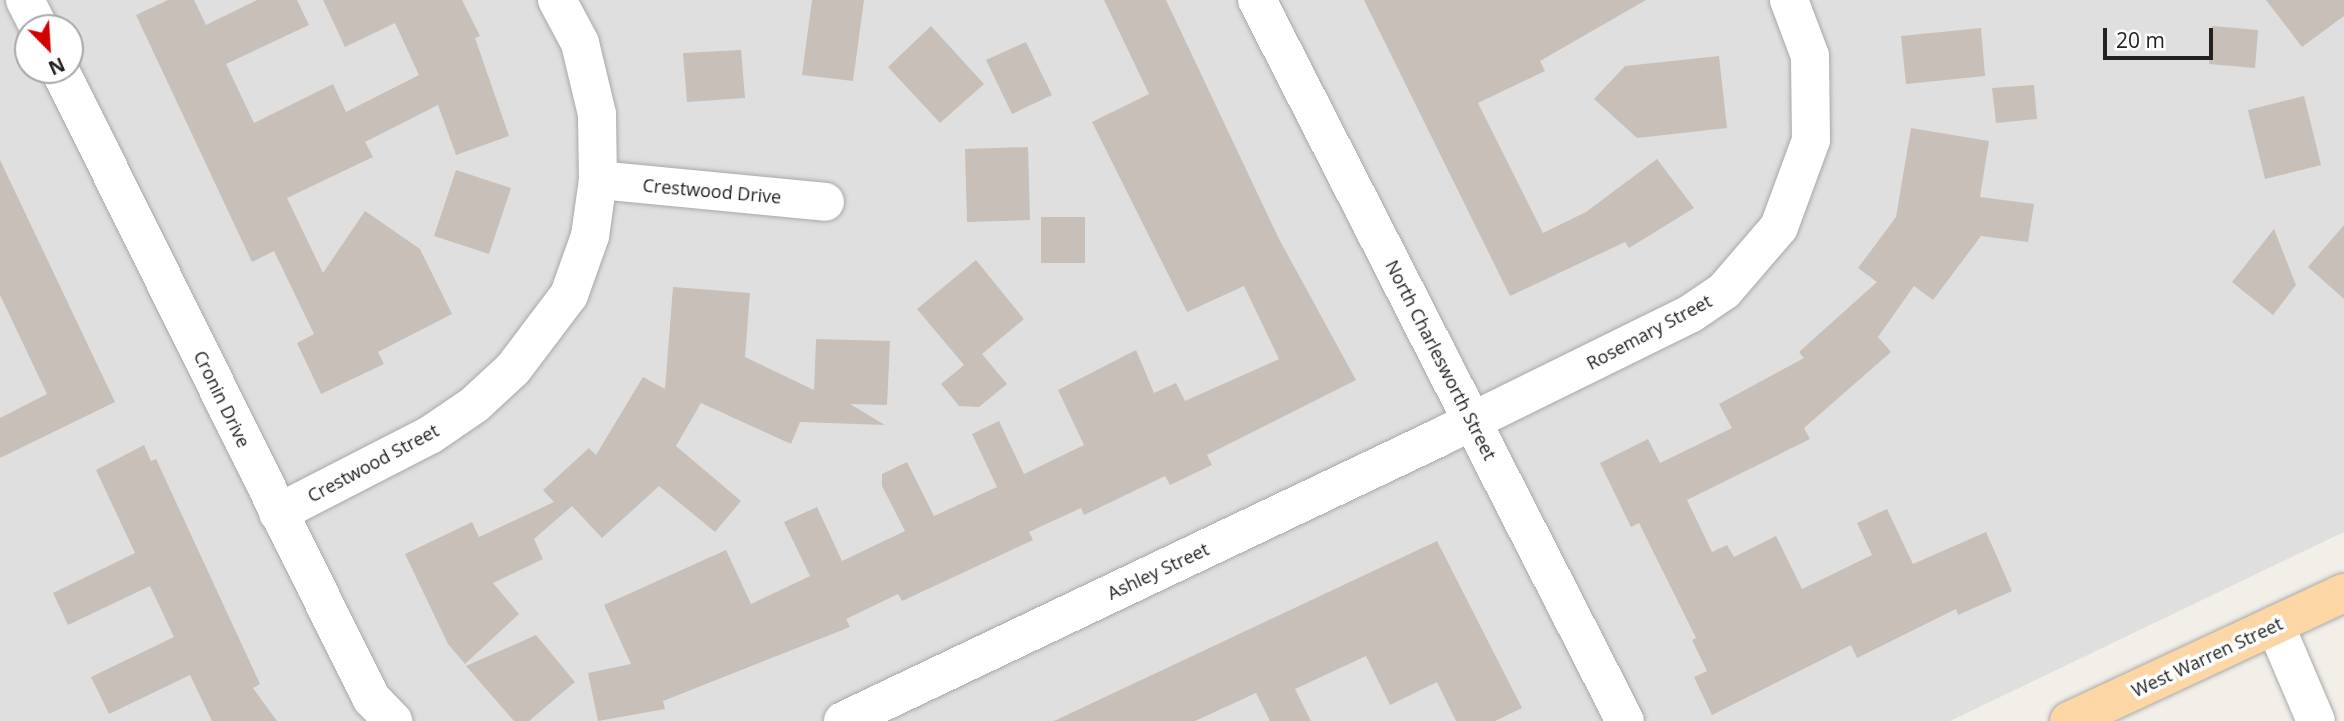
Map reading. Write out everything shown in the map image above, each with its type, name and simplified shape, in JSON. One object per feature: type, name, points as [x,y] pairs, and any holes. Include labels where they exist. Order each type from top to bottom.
[{"type":"main road","name":"West Warren Street","points":[[2069,721],[2344,593]]},
{"type":"street","name":"Crestwood Street","points":[[278,513],[430,435],[513,369],[569,295],[590,236],[598,180],[590,78],[580,43],[557,0]]},
{"type":"street","name":"North Charlesworth Street","points":[[1257,0],[1625,721]]},
{"type":"street","name":"Rosemary Street","points":[[1472,421],[1690,314],[1724,291],[1755,259],[1793,200],[1811,139],[1810,56],[1789,0]]},
{"type":"street","name":"Cronin Drive","points":[[67,84],[371,698],[394,721]]},
{"type":"street","name":"Crestwood Drive","points":[[598,180],[825,202]]},
{"type":"street","name":"Ashley Street","points":[[843,721],[1472,421]]},
{"type":"street","points":[[2275,625],[2316,721]]},
{"type":"shaded area","points":[[0,0],[2344,0],[2344,532],[1950,721],[0,721]]},
{"type":"building","points":[[168,0],[194,0],[206,25],[257,0],[297,0],[309,25],[226,64],[254,123],[333,84],[346,112],[419,75],[395,23],[345,47],[323,0],[462,0],[480,36],[475,38],[509,136],[456,155],[438,105],[365,142],[373,157],[287,198],[323,273],[365,211],[420,249],[452,314],[378,352],[384,364],[321,394],[297,343],[314,334],[274,251],[252,262],[136,15]]},
{"type":"building","points":[[812,0],[864,0],[853,81],[802,75]]},
{"type":"building","points":[[1104,0],[1166,0],[1279,239],[1356,380],[1207,455],[1212,465],[1170,485],[1165,476],[1084,515],[1081,508],[1029,532],[1033,540],[902,601],[898,594],[846,619],[850,627],[663,701],[665,709],[598,721],[588,673],[631,664],[604,605],[726,550],[751,604],[810,576],[784,522],[817,507],[842,561],[905,531],[882,486],[882,474],[907,462],[934,516],[997,487],[972,434],[999,421],[1024,474],[1084,445],[1058,390],[1136,350],[1154,393],[1176,383],[1185,401],[1279,359],[1244,286],[1187,312],[1092,122],[1149,94]]},
{"type":"building","points":[[1364,0],[1646,0],[1540,61],[1545,71],[1478,103],[1543,233],[1586,212],[1657,159],[1694,208],[1629,248],[1625,242],[1510,296]]},
{"type":"building","points":[[2266,0],[2344,0],[2344,16],[2302,47]]},
{"type":"building","points":[[931,26],[984,84],[940,123],[888,67]]},
{"type":"building","points":[[2212,26],[2258,30],[2255,68],[2209,64]]},
{"type":"building","points":[[1981,28],[1985,76],[1906,84],[1901,36]]},
{"type":"building","points":[[1026,42],[1052,95],[1012,114],[986,60]]},
{"type":"building","points":[[741,50],[745,98],[687,102],[683,53]]},
{"type":"building","points":[[1719,56],[1727,128],[1637,138],[1594,99],[1625,66]]},
{"type":"building","points":[[2034,85],[2037,119],[1996,123],[1992,88]]},
{"type":"building","points":[[2304,96],[2321,165],[2265,179],[2248,110]]},
{"type":"building","points":[[1911,128],[1989,141],[1980,197],[2034,204],[2028,242],[1981,236],[1933,300],[1914,286],[1878,337],[1891,352],[1804,428],[1810,439],[1687,500],[1712,552],[1727,545],[1734,557],[1776,536],[1802,589],[1872,555],[1857,523],[1887,509],[1913,564],[1986,532],[2012,591],[1958,615],[1956,609],[1857,658],[1851,645],[1712,715],[1694,677],[1707,671],[1692,640],[1696,638],[1639,523],[1631,527],[1600,463],[1648,439],[1660,463],[1732,428],[1719,404],[1804,358],[1799,352],[1877,282],[1858,268],[1896,217]]},
{"type":"building","points":[[1028,147],[1030,220],[967,222],[965,149]]},
{"type":"building","points":[[0,160],[115,402],[0,458],[0,418],[47,394],[0,295]]},
{"type":"building","points":[[456,170],[511,188],[489,254],[434,236]]},
{"type":"building","points":[[1041,217],[1085,217],[1085,263],[1041,263]]},
{"type":"building","points":[[2344,225],[2344,299],[2308,267]]},
{"type":"building","points":[[2274,229],[2296,285],[2273,315],[2232,282]]},
{"type":"building","points":[[976,260],[1024,319],[982,354],[1007,384],[979,407],[959,406],[941,384],[964,365],[917,309]]},
{"type":"building","points":[[673,287],[750,293],[745,357],[814,390],[816,339],[890,341],[887,405],[850,404],[885,425],[800,422],[791,444],[701,403],[676,446],[741,501],[715,532],[659,486],[602,538],[572,506],[534,539],[543,559],[493,583],[519,614],[465,664],[448,644],[405,554],[472,522],[479,537],[554,502],[543,490],[589,448],[596,455],[643,377],[665,389]]},
{"type":"building","points":[[144,445],[151,461],[156,459],[260,684],[253,688],[277,721],[212,721],[190,675],[109,714],[91,677],[174,637],[150,586],[68,625],[53,593],[135,553],[96,470]]},
{"type":"building","points":[[1437,541],[1522,708],[1495,721],[1456,721],[1437,682],[1390,705],[1366,656],[1295,689],[1311,721],[1270,721],[1256,693],[1195,721],[1054,721]]},
{"type":"building","points":[[536,635],[575,682],[529,721],[514,721],[466,666]]}]
